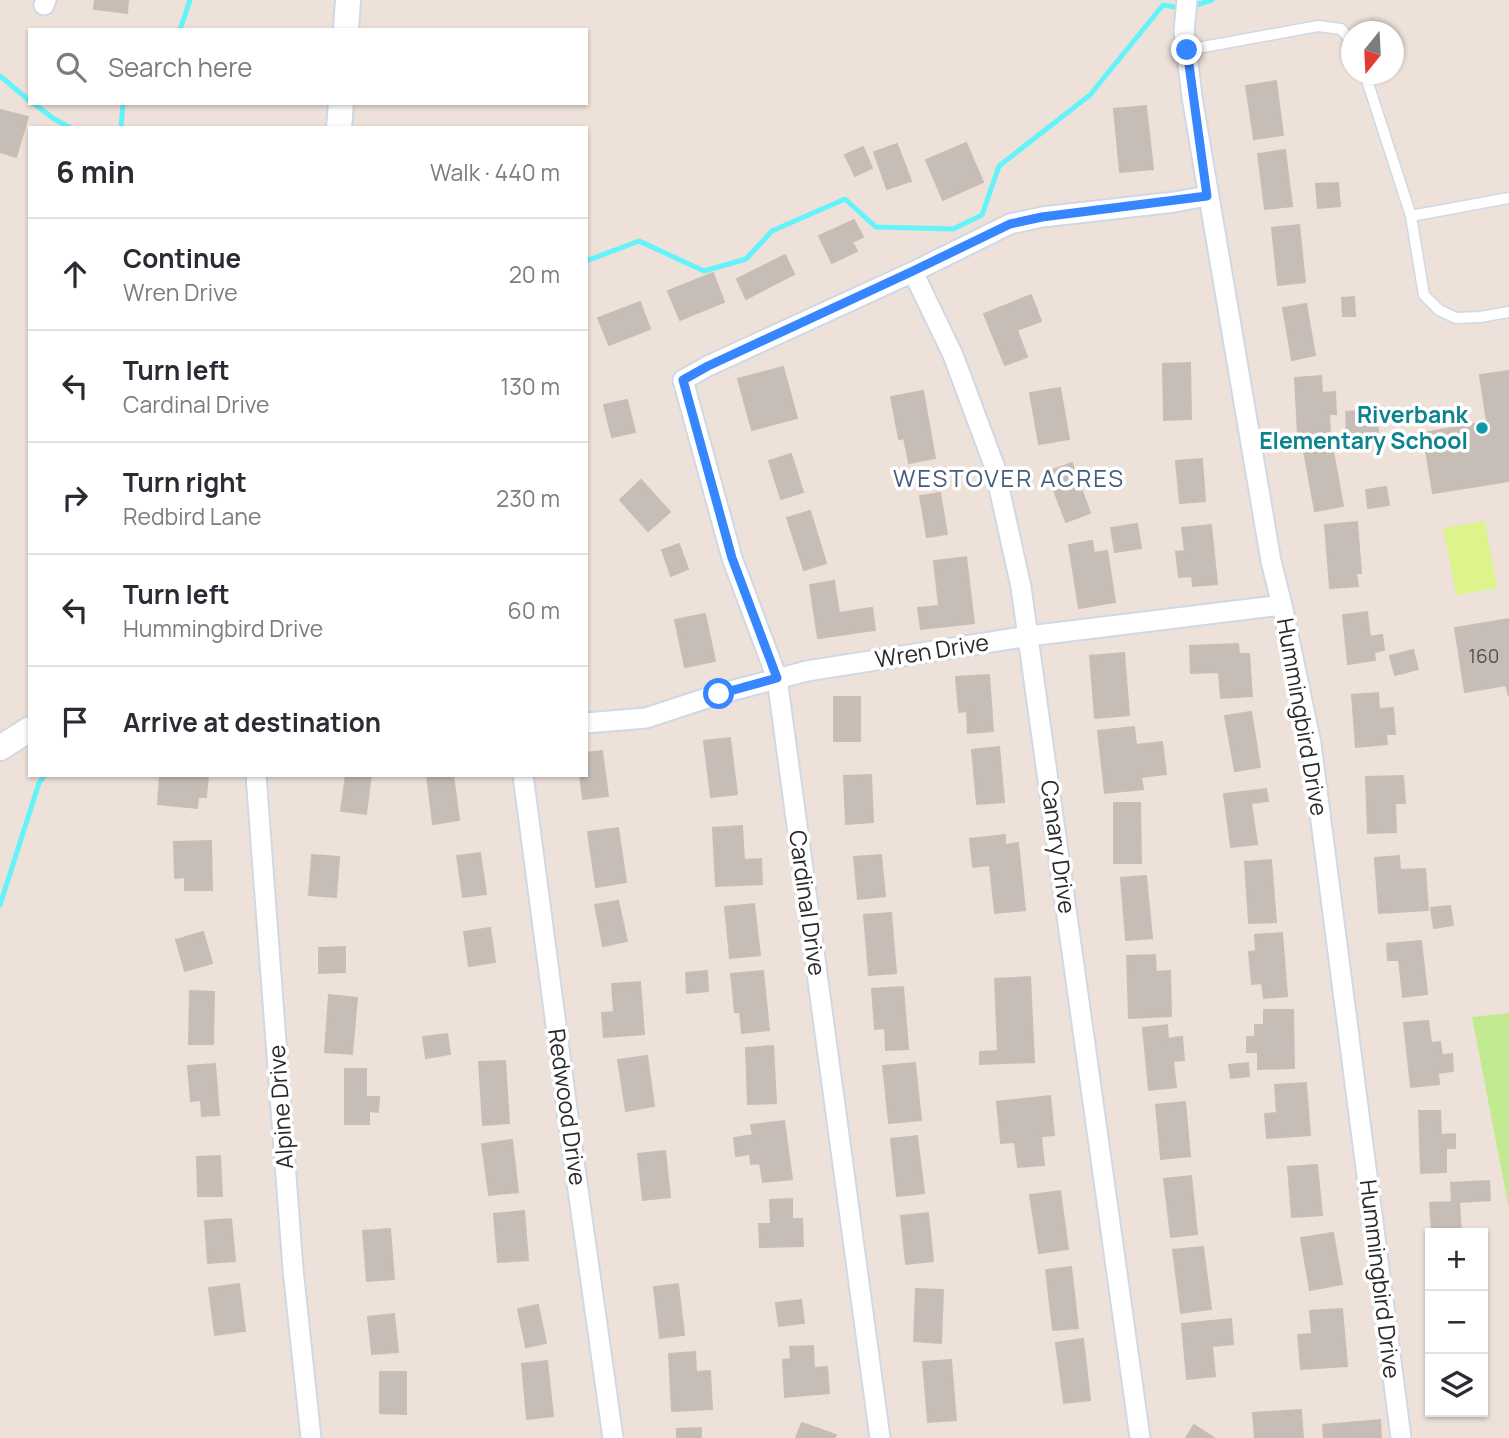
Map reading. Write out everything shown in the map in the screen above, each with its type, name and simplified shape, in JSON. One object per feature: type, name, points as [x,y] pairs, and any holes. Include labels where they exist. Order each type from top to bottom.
[{"type":"street","points":[[346,28],[348,0]]},
{"type":"street","name":"Hummingbird Drive","points":[[1187,0],[1184,31],[1207,196],[1271,561],[1311,744],[1401,1438]]},
{"type":"street","points":[[339,126],[341,105]]},
{"type":"street","points":[[913,271],[1010,224],[1042,217],[1207,196]]},
{"type":"street","name":"Cardinal Drive","points":[[880,1438],[777,678],[732,558],[683,380],[913,271]]},
{"type":"street","name":"Canary Drive","points":[[913,271],[953,355],[994,465],[1021,587],[1140,1438]]},
{"type":"street","name":"Wren Drive","points":[[588,723],[646,718],[777,678],[1028,636],[1282,605]]},
{"type":"street","points":[[0,748],[28,730]]},
{"type":"street","name":"Alpine Drive","points":[[256,777],[293,1269],[311,1438]]},
{"type":"street","name":"Redwood Drive","points":[[523,777],[613,1438]]},
{"type":"lane","points":[[1187,50],[1318,26],[1341,29]]},
{"type":"lane","points":[[1368,84],[1411,216],[1424,295],[1439,310],[1455,318],[1509,312]]},
{"type":"lane","points":[[1411,216],[1509,198]]},
{"type":"green space","points":[[1485,521],[1497,588],[1456,595],[1443,528]]},
{"type":"green space","points":[[1509,1013],[1509,1209],[1472,1017]]},
{"type":"building","points":[[95,0],[128,0],[127,13],[94,9]]},
{"type":"building","points":[[1276,81],[1283,135],[1254,139],[1246,86]]},
{"type":"building","points":[[1146,106],[1153,169],[1120,172],[1114,109]]},
{"type":"building","points":[[0,110],[28,117],[16,157],[0,152]]},
{"type":"building","points":[[966,143],[983,182],[943,200],[926,160]]},
{"type":"building","points":[[897,144],[911,181],[887,189],[874,152]]},
{"type":"building","points":[[863,147],[872,168],[855,176],[845,155]]},
{"type":"building","points":[[1285,150],[1292,206],[1265,209],[1258,154]]},
{"type":"building","points":[[1338,183],[1340,206],[1318,208],[1316,184]]},
{"type":"building","points":[[854,220],[863,237],[852,242],[857,251],[832,263],[819,236]]},
{"type":"building","points":[[1299,225],[1305,282],[1278,285],[1272,228]]},
{"type":"building","points":[[785,255],[794,274],[746,299],[737,279]]},
{"type":"building","points":[[713,273],[724,302],[680,320],[668,291]]},
{"type":"building","points":[[1031,295],[1041,321],[1017,330],[1027,357],[1005,365],[984,314]]},
{"type":"building","points":[[1354,297],[1355,316],[1343,316],[1342,298]]},
{"type":"building","points":[[640,302],[650,329],[609,345],[598,318]]},
{"type":"building","points":[[1306,304],[1315,355],[1292,360],[1283,308]]},
{"type":"building","points":[[1190,363],[1191,419],[1164,420],[1163,364]]},
{"type":"building","points":[[783,367],[797,418],[752,430],[738,379]]},
{"type":"building","name":"Riverbank Elementary School","points":[[1509,371],[1509,481],[1433,493],[1423,433],[1487,422],[1480,375]]},
{"type":"building","points":[[1321,376],[1322,393],[1335,392],[1336,414],[1329,414],[1330,432],[1298,434],[1295,378]]},
{"type":"building","points":[[1060,388],[1069,439],[1039,444],[1030,393]]},
{"type":"building","points":[[923,391],[935,458],[909,463],[904,438],[899,439],[891,397]]},
{"type":"building","points":[[627,400],[635,432],[612,437],[604,405]]},
{"type":"building","points":[[1376,410],[1378,432],[1347,434],[1346,412]]},
{"type":"building","points":[[1332,446],[1343,506],[1315,511],[1304,451]]},
{"type":"building","points":[[791,454],[803,492],[781,499],[769,461]]},
{"type":"building","points":[[1202,459],[1205,501],[1180,503],[1176,461]]},
{"type":"building","points":[[1072,463],[1090,513],[1066,522],[1047,472]]},
{"type":"building","points":[[641,480],[670,512],[648,531],[620,500]]},
{"type":"building","points":[[1386,487],[1389,505],[1368,508],[1366,490]]},
{"type":"building","points":[[940,493],[947,534],[927,537],[920,496]]},
{"type":"building","points":[[810,511],[826,563],[804,570],[787,518]]},
{"type":"building","points":[[1357,522],[1361,573],[1356,573],[1358,586],[1330,588],[1325,525]]},
{"type":"building","points":[[1137,524],[1141,548],[1115,552],[1111,528]]},
{"type":"building","points":[[1211,525],[1217,584],[1193,586],[1192,576],[1179,577],[1176,552],[1185,551],[1182,528]]},
{"type":"building","points":[[1092,541],[1094,553],[1107,551],[1115,602],[1079,608],[1069,545]]},
{"type":"building","points":[[679,544],[688,569],[671,576],[662,550]]},
{"type":"building","points":[[966,557],[974,623],[921,629],[918,608],[939,606],[934,561]]},
{"type":"building","points":[[834,581],[839,613],[872,608],[875,630],[818,638],[810,585]]},
{"type":"building","points":[[1367,612],[1370,637],[1382,635],[1384,650],[1374,652],[1375,660],[1348,664],[1343,615]]},
{"type":"building","points":[[705,614],[715,661],[685,667],[675,620]]},
{"type":"building","points":[[1509,619],[1509,696],[1506,685],[1465,692],[1455,628]]},
{"type":"building","points":[[1238,644],[1239,654],[1249,654],[1252,696],[1221,698],[1219,672],[1191,673],[1190,646]]},
{"type":"building","points":[[1413,650],[1418,669],[1395,675],[1390,656]]},
{"type":"building","points":[[1124,653],[1129,715],[1095,718],[1090,656]]},
{"type":"building","points":[[989,675],[993,731],[968,733],[967,711],[959,712],[956,677]]},
{"type":"building","points":[[1378,693],[1379,709],[1393,708],[1395,734],[1386,734],[1387,744],[1356,747],[1352,695]]},
{"type":"building","points":[[834,697],[860,697],[860,741],[834,741]]},
{"type":"building","points":[[1251,712],[1260,767],[1235,771],[1225,716]]},
{"type":"building","points":[[1134,727],[1136,745],[1162,742],[1166,774],[1141,777],[1143,789],[1105,793],[1098,731]]},
{"type":"building","points":[[730,738],[737,794],[711,797],[704,741]]},
{"type":"building","points":[[999,747],[1004,802],[977,804],[972,750]]},
{"type":"building","points":[[602,751],[608,796],[583,799],[580,777],[588,777],[588,753]]},
{"type":"building","points":[[871,775],[873,822],[846,824],[844,776]]},
{"type":"building","points":[[1403,776],[1405,803],[1395,803],[1396,832],[1368,833],[1366,777]]},
{"type":"building","points":[[160,777],[208,777],[206,797],[198,797],[197,808],[158,804]]},
{"type":"building","points":[[346,777],[371,777],[366,814],[341,811]]},
{"type":"building","points":[[427,777],[453,777],[459,820],[433,824]]},
{"type":"building","points":[[1266,789],[1268,801],[1251,803],[1257,844],[1231,847],[1224,794]]},
{"type":"building","points":[[1114,803],[1140,803],[1141,863],[1114,863]]},
{"type":"building","points":[[742,826],[744,860],[761,859],[762,884],[716,886],[713,828]]},
{"type":"building","points":[[618,828],[626,882],[596,887],[588,832]]},
{"type":"building","points":[[1005,835],[1005,845],[1018,843],[1025,910],[995,913],[990,865],[973,867],[970,839]]},
{"type":"building","points":[[211,841],[212,890],[185,890],[185,877],[175,878],[174,842]]},
{"type":"building","points":[[480,853],[486,894],[463,897],[457,856]]},
{"type":"building","points":[[312,855],[339,857],[336,897],[309,895]]},
{"type":"building","points":[[881,855],[885,896],[858,899],[854,857]]},
{"type":"building","points":[[1399,856],[1400,870],[1425,869],[1428,910],[1379,913],[1375,858]]},
{"type":"building","points":[[1271,860],[1276,922],[1249,923],[1245,862]]},
{"type":"building","points":[[1146,876],[1152,938],[1126,940],[1121,878]]},
{"type":"building","points":[[618,901],[627,941],[603,946],[595,905]]},
{"type":"building","points":[[754,904],[760,955],[730,958],[725,907]]},
{"type":"building","points":[[1450,906],[1453,925],[1434,928],[1431,908]]},
{"type":"building","points":[[891,913],[896,973],[869,975],[864,915]]},
{"type":"building","points":[[490,928],[495,962],[469,966],[464,932]]},
{"type":"building","points":[[203,932],[212,963],[185,971],[176,940]]},
{"type":"building","points":[[1282,933],[1287,996],[1264,998],[1262,983],[1252,984],[1249,952],[1256,951],[1255,935]]},
{"type":"building","points":[[1421,941],[1427,994],[1403,997],[1399,960],[1388,960],[1387,944]]},
{"type":"building","points":[[345,947],[345,972],[319,973],[319,948]]},
{"type":"building","points":[[1155,955],[1156,972],[1170,971],[1171,1016],[1129,1018],[1127,956]]},
{"type":"building","points":[[707,971],[708,991],[687,993],[686,973]]},
{"type":"building","points":[[763,971],[769,1030],[742,1033],[740,1012],[735,1012],[731,974]]},
{"type":"building","points":[[1030,977],[1034,1062],[980,1064],[980,1052],[998,1051],[995,979]]},
{"type":"building","points":[[640,982],[644,1034],[604,1037],[602,1013],[614,1012],[612,984]]},
{"type":"building","points":[[903,987],[908,1049],[886,1050],[885,1028],[875,1029],[872,989]]},
{"type":"building","points":[[190,991],[214,992],[213,1044],[189,1044]]},
{"type":"building","points":[[329,995],[357,998],[352,1054],[325,1052]]},
{"type":"building","points":[[1264,1010],[1293,1010],[1294,1068],[1258,1069],[1258,1052],[1247,1052],[1247,1037],[1255,1037],[1255,1025],[1264,1025]]},
{"type":"building","points":[[1428,1021],[1431,1043],[1440,1042],[1442,1055],[1452,1054],[1453,1071],[1438,1073],[1439,1084],[1411,1087],[1404,1023]]},
{"type":"building","points":[[1167,1025],[1168,1039],[1182,1037],[1184,1060],[1173,1061],[1176,1087],[1149,1090],[1143,1028]]},
{"type":"building","points":[[447,1034],[450,1054],[426,1058],[423,1037]]},
{"type":"building","points":[[773,1046],[776,1103],[748,1104],[746,1048]]},
{"type":"building","points":[[647,1056],[654,1106],[626,1111],[618,1060]]},
{"type":"building","points":[[505,1061],[509,1123],[483,1125],[479,1062]]},
{"type":"building","points":[[915,1063],[921,1120],[889,1123],[883,1066]]},
{"type":"building","points":[[1248,1063],[1249,1076],[1231,1078],[1229,1065]]},
{"type":"building","points":[[215,1064],[219,1115],[202,1116],[201,1100],[191,1101],[188,1066]]},
{"type":"building","points":[[345,1069],[366,1069],[366,1097],[379,1097],[378,1112],[369,1111],[369,1124],[345,1124]]},
{"type":"building","points":[[1306,1083],[1310,1135],[1267,1138],[1265,1114],[1277,1113],[1275,1085]]},
{"type":"building","points":[[1050,1096],[1054,1135],[1041,1136],[1044,1165],[1018,1167],[1015,1142],[1001,1143],[997,1102]]},
{"type":"building","points":[[1185,1102],[1190,1156],[1161,1159],[1156,1105]]},
{"type":"building","points":[[1419,1111],[1440,1111],[1441,1135],[1455,1134],[1455,1148],[1446,1148],[1446,1172],[1421,1173]]},
{"type":"building","points":[[784,1121],[792,1179],[763,1182],[760,1163],[751,1164],[750,1154],[736,1156],[734,1138],[753,1135],[751,1125]]},
{"type":"building","points":[[917,1136],[924,1193],[897,1196],[891,1139]]},
{"type":"building","points":[[512,1140],[518,1192],[489,1195],[482,1144]]},
{"type":"building","points":[[665,1151],[670,1197],[643,1200],[638,1154]]},
{"type":"building","points":[[220,1156],[222,1196],[198,1196],[197,1157]]},
{"type":"building","points":[[1317,1165],[1322,1215],[1292,1217],[1288,1167]]},
{"type":"building","points":[[1191,1176],[1197,1234],[1171,1237],[1164,1179]]},
{"type":"building","points":[[1489,1181],[1490,1200],[1459,1202],[1461,1228],[1432,1228],[1430,1203],[1452,1202],[1451,1183]]},
{"type":"building","points":[[1060,1191],[1068,1249],[1039,1253],[1030,1195]]},
{"type":"building","points":[[792,1199],[792,1219],[802,1219],[803,1246],[760,1247],[759,1224],[771,1224],[770,1200]]},
{"type":"building","points":[[524,1211],[528,1260],[498,1262],[494,1214]]},
{"type":"building","points":[[928,1213],[933,1261],[906,1264],[901,1216]]},
{"type":"building","points":[[231,1219],[235,1261],[208,1263],[205,1221]]},
{"type":"building","points":[[390,1229],[394,1279],[367,1281],[363,1231]]},
{"type":"building","points":[[1333,1233],[1342,1284],[1310,1290],[1301,1238]]},
{"type":"building","points":[[1203,1247],[1211,1309],[1181,1313],[1173,1250]]},
{"type":"building","points":[[1071,1267],[1078,1328],[1053,1330],[1046,1270]]},
{"type":"building","points":[[239,1284],[245,1331],[215,1335],[209,1288]]},
{"type":"building","points":[[678,1284],[684,1335],[660,1338],[654,1287]]},
{"type":"building","points":[[916,1289],[943,1290],[941,1343],[914,1341]]},
{"type":"building","points":[[801,1300],[804,1323],[779,1326],[776,1303]]},
{"type":"building","points":[[538,1305],[546,1343],[526,1347],[518,1309]]},
{"type":"building","points":[[1342,1309],[1347,1366],[1301,1369],[1298,1335],[1312,1334],[1310,1311]]},
{"type":"building","points":[[394,1314],[398,1352],[372,1354],[368,1317]]},
{"type":"building","points":[[1231,1319],[1233,1344],[1212,1346],[1215,1376],[1187,1379],[1182,1324]]},
{"type":"building","points":[[1083,1339],[1090,1400],[1064,1403],[1056,1343]]},
{"type":"building","points":[[813,1346],[814,1368],[827,1367],[829,1393],[785,1397],[783,1360],[791,1359],[790,1347]]},
{"type":"building","points":[[695,1352],[696,1372],[710,1371],[712,1409],[672,1411],[669,1354]]},
{"type":"building","points":[[951,1360],[956,1420],[928,1422],[923,1362]]},
{"type":"building","points":[[547,1361],[553,1416],[527,1419],[522,1364]]},
{"type":"building","points":[[380,1372],[406,1372],[406,1414],[380,1413]]},
{"type":"building","points":[[1301,1410],[1303,1438],[1255,1438],[1253,1413]]},
{"type":"building","points":[[1380,1420],[1381,1438],[1324,1438],[1323,1425]]},
{"type":"building","points":[[802,1423],[836,1435],[834,1438],[796,1438]]},
{"type":"building","points":[[1194,1425],[1214,1438],[1186,1438]]},
{"type":"building","points":[[701,1428],[701,1438],[677,1438],[677,1429]]},
{"type":"waterway","points":[[181,28],[190,0]]},
{"type":"waterway","points":[[1196,5],[1212,0]]},
{"type":"waterway","points":[[588,260],[639,241],[704,271],[746,259],[772,231],[845,199],[876,227],[953,229],[982,215],[999,166],[1090,95],[1163,5],[1181,8]]},
{"type":"waterway","points":[[0,76],[28,99]]},
{"type":"waterway","points":[[36,105],[67,126]]},
{"type":"waterway","points":[[121,126],[123,105]]},
{"type":"waterway","points":[[0,905],[39,783],[44,777]]},
{"type":"place","name":"Riverbank Elementary School","points":[[1482,428]]},
{"type":"district","name":"WESTOVER ACRES","points":[[1009,479]]},
{"type":"route","points":[[719,694],[777,678],[732,558],[683,380],[1010,224],[1042,217],[1207,196],[1187,50]]}]
